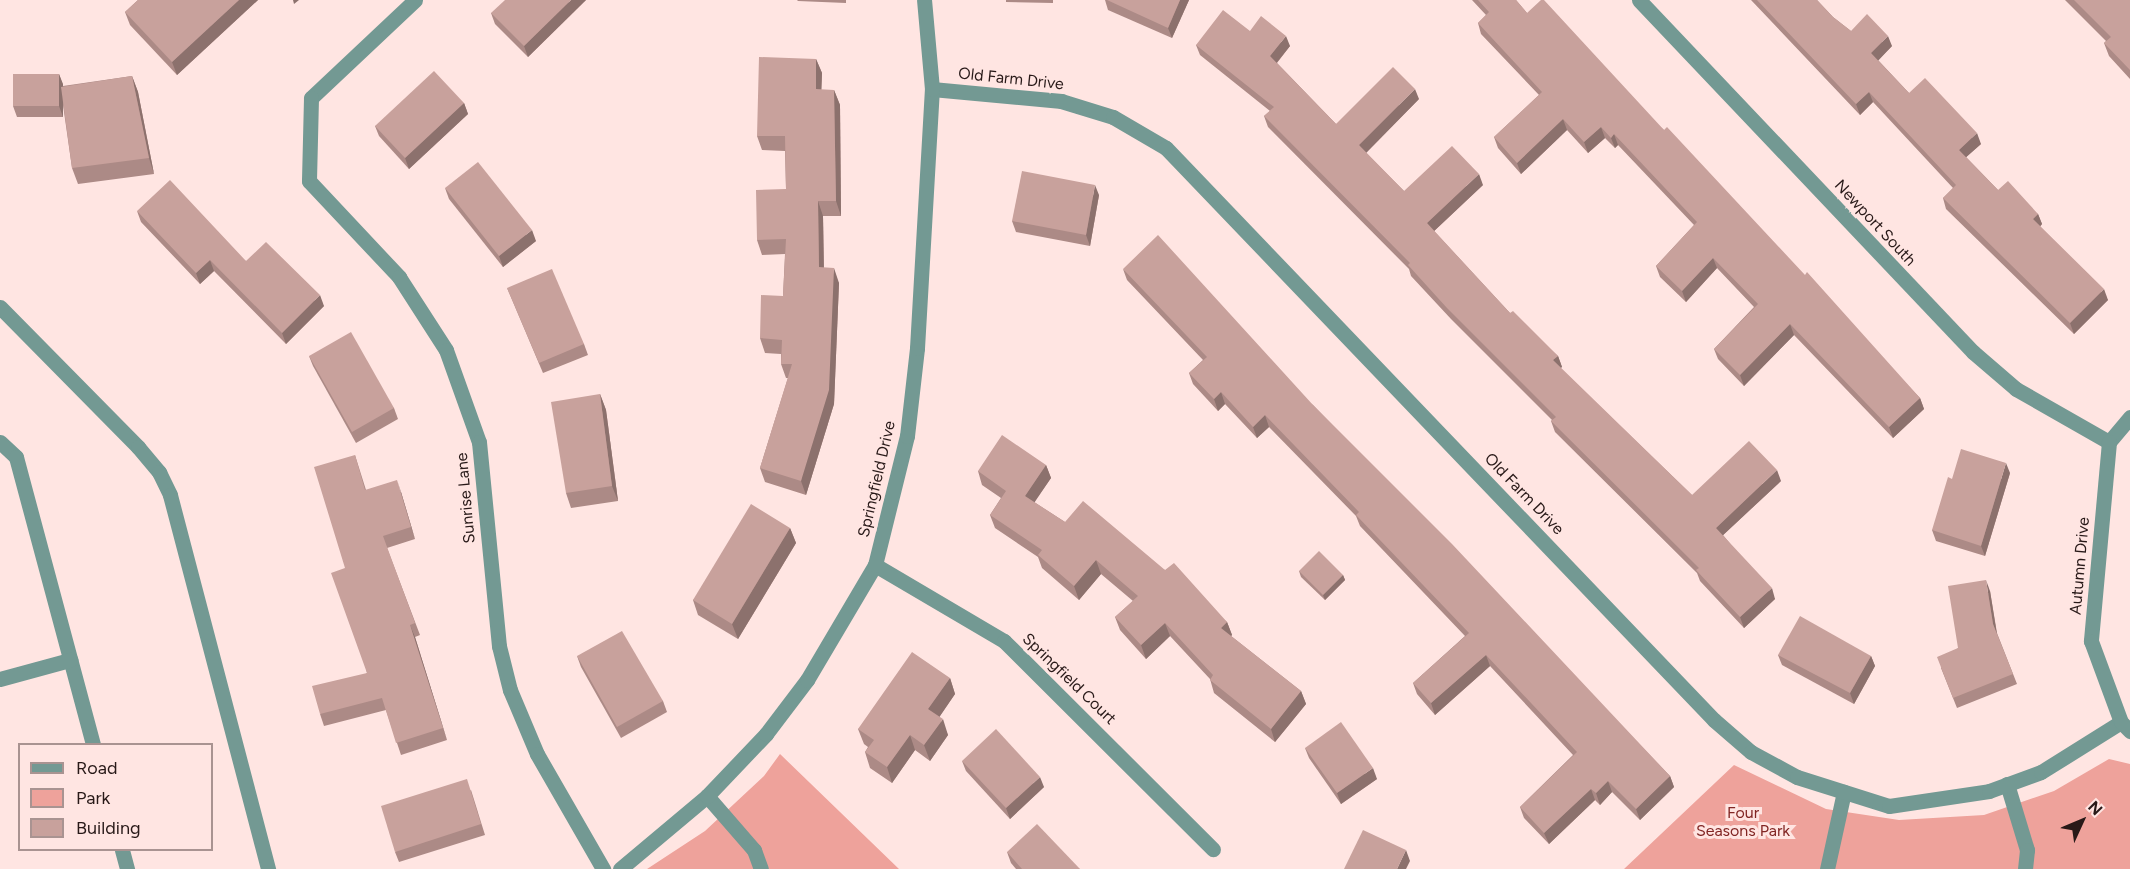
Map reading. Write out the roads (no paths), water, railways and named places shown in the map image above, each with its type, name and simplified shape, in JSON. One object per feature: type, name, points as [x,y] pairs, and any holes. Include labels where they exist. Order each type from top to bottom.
[{"type":"street","name":"Sunrise Lane","points":[[415,0],[311,99],[309,181],[399,277],[450,360],[479,442],[499,646],[510,690],[537,754],[603,869]]},
{"type":"street","name":"Springfield Drive","points":[[620,869],[707,796],[738,766],[807,680],[875,565],[907,436],[917,348],[932,89],[924,0]]},
{"type":"street","name":"Newport South","points":[[1639,0],[1973,352],[2016,389],[2109,442]]},
{"type":"street","name":"Old Farm Drive","points":[[932,89],[1060,100],[1113,117],[1166,148],[1714,720],[1751,752],[1797,777],[1889,806],[1989,791],[2042,772],[2126,726]]},
{"type":"street","points":[[0,307],[138,447],[159,472],[170,495],[268,869]]},
{"type":"street","points":[[2109,442],[2130,417]]},
{"type":"street","points":[[0,442],[16,457],[93,743]]},
{"type":"street","name":"Autumn Drive","points":[[2109,442],[2091,641],[2126,726]]},
{"type":"street","name":"Springfield Court","points":[[875,565],[1004,641],[1213,849]]},
{"type":"street","points":[[0,679],[70,660]]},
{"type":"street","points":[[2007,784],[2028,850],[2025,869]]},
{"type":"street","points":[[1827,869],[1844,792]]},
{"type":"street","points":[[707,796],[754,850],[761,869]]},
{"type":"street","points":[[122,851],[127,869]]},
{"type":"park label","name":"Four Seasons Park","points":[[1743,822]]}]
